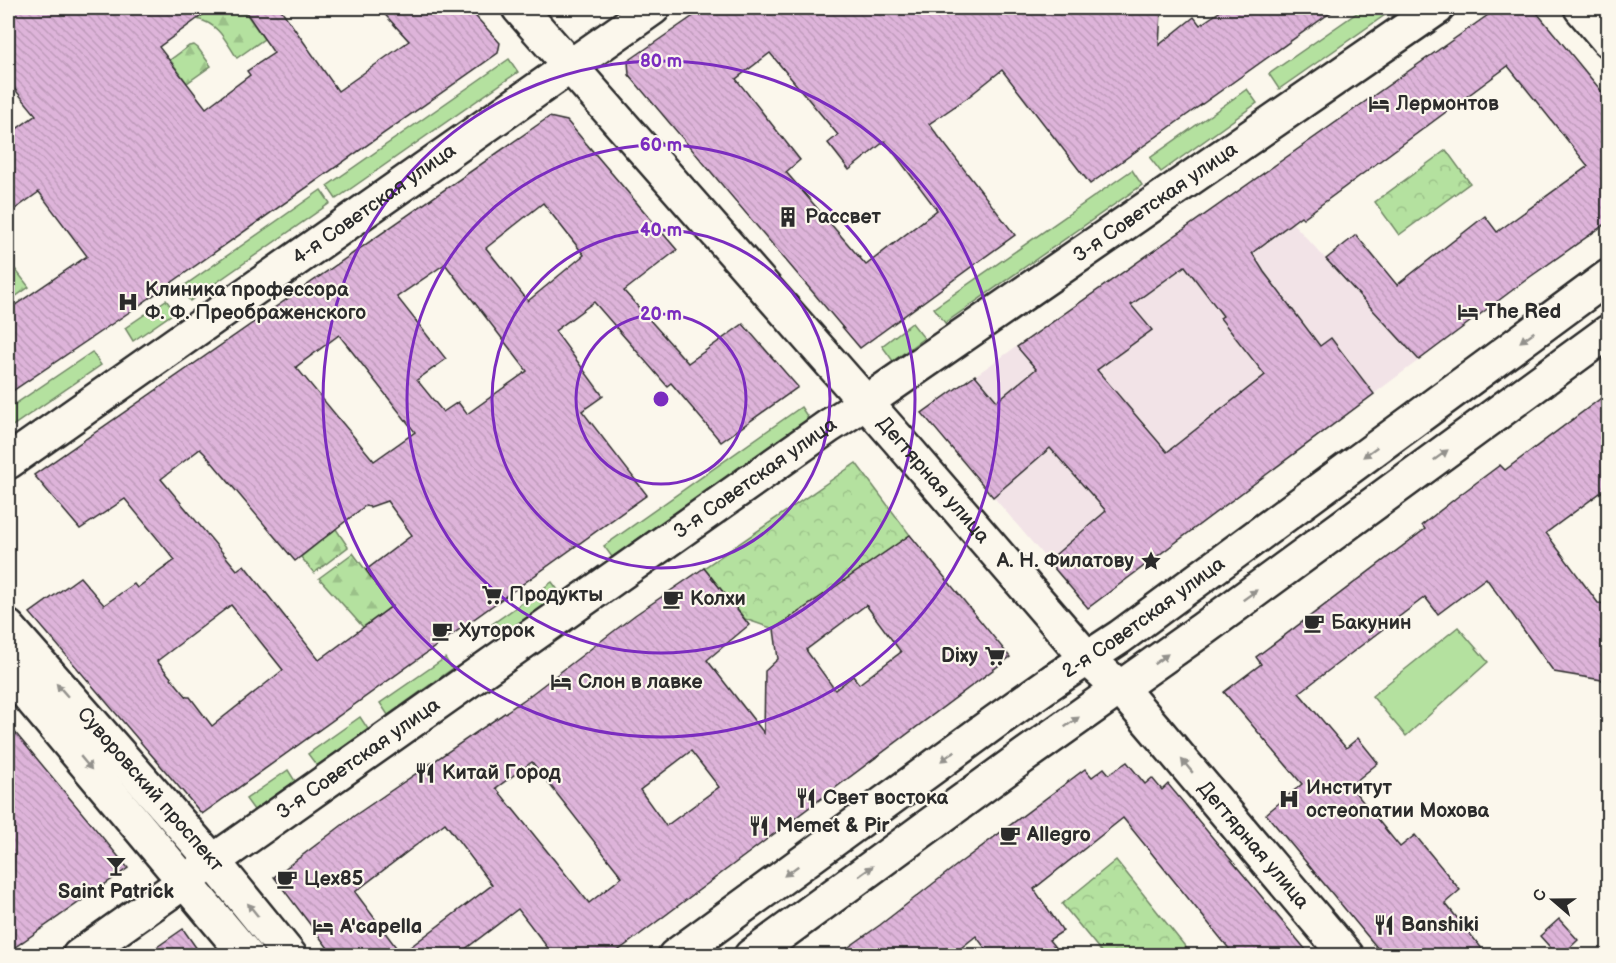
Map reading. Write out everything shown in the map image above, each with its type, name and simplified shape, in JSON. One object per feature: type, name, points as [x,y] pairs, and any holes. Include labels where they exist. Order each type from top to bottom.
[{"type":"street","name":"Дегтярная улица","points":[[519,8],[1088,658],[1120,688],[1347,956]]},
{"type":"street","name":"4-я Советская улица","points":[[8,462],[653,8]]},
{"type":"street","name":"3-я Советская улица","points":[[79,956],[829,426],[1437,8]]},
{"type":"street","points":[[1581,8],[1608,40]]},
{"type":"street","name":"2-я Советская улица","points":[[675,956],[995,722],[1120,637],[1608,277]]},
{"type":"street","points":[[751,956],[1024,756],[1436,460],[1608,332]]},
{"type":"street","name":"Суворовский проспект","points":[[8,627],[212,860],[290,956]]},
{"type":"street","name":"Суворовский проспект","points":[[8,671],[247,956]]},
{"type":"shaded area","points":[[1253,180],[1419,360],[1088,608],[922,413]]},
{"type":"green space","points":[[212,8],[243,9],[264,39],[237,58],[216,29],[205,21],[197,19]]},
{"type":"green space","points":[[1364,8],[1395,8],[1279,89],[1269,74]]},
{"type":"green space","points":[[194,45],[211,66],[187,83],[170,60],[189,46]]},
{"type":"green space","points":[[509,59],[518,72],[336,199],[327,186]]},
{"type":"green space","points":[[1247,89],[1257,103],[1161,172],[1150,158]]},
{"type":"green space","points":[[1446,150],[1470,183],[1399,235],[1375,202]]},
{"type":"green space","points":[[1132,170],[1142,185],[945,323],[934,308]]},
{"type":"green space","points":[[321,190],[330,203],[190,301],[181,288]]},
{"type":"green space","points":[[8,260],[29,287],[9,301],[8,298]]},
{"type":"green space","points":[[166,300],[175,312],[133,341],[125,328]]},
{"type":"green space","points":[[912,323],[924,338],[893,361],[882,346]]},
{"type":"green space","points":[[92,352],[101,365],[8,429],[8,409]]},
{"type":"green space","points":[[801,407],[809,419],[612,557],[604,546]]},
{"type":"green space","points":[[856,463],[910,535],[774,629],[745,619],[704,568]]},
{"type":"green space","points":[[336,529],[348,547],[314,573],[301,557]]},
{"type":"green space","points":[[353,553],[392,606],[363,627],[319,578]]},
{"type":"green space","points":[[552,582],[561,594],[497,639],[488,627]]},
{"type":"green space","points":[[1458,627],[1488,662],[1406,736],[1372,696]]},
{"type":"green space","points":[[445,658],[452,669],[388,715],[380,703]]},
{"type":"green space","points":[[360,717],[368,729],[317,766],[308,754]]},
{"type":"green space","points":[[288,770],[295,781],[254,810],[246,799]]},
{"type":"green space","points":[[1116,860],[1192,955],[1104,955],[1062,904]]},
{"type":"building","points":[[8,8],[212,8],[159,47],[206,108],[250,75],[247,71],[274,53],[243,8],[280,8],[338,91],[409,41],[379,8],[468,8],[500,43],[498,53],[134,309],[8,394],[8,310],[87,256],[39,192],[8,214],[8,135],[36,115],[8,81]]},
{"type":"building","points":[[705,8],[1123,8],[1161,12],[1159,45],[1194,17],[1200,25],[1225,8],[1337,8],[1090,184],[1002,70],[929,124],[1015,235],[860,348],[629,75],[628,61]],"holes":[[[770,53],[838,135],[828,143],[849,170],[885,141],[937,210],[866,265],[786,172],[800,160],[736,79]]]},
{"type":"building","points":[[1498,8],[1533,8],[1608,99],[1608,222],[1419,360],[1326,259],[1356,235],[1397,285],[1485,216],[1497,232],[1588,166],[1508,66],[1303,218],[1301,216],[1252,253],[1320,346],[1331,338],[1374,394],[1088,608],[1048,561],[1106,511],[1050,448],[993,497],[922,413],[975,375],[997,401],[1036,369],[1017,347]],"holes":[[[1185,266],[1223,316],[1220,318],[1265,375],[1167,452],[1097,370],[1152,330],[1131,305]]]},
{"type":"building","points":[[549,117],[567,121],[677,250],[624,291],[688,363],[743,324],[798,387],[721,442],[671,383],[667,386],[594,302],[555,331],[603,396],[582,411],[647,495],[202,814],[30,613],[80,577],[104,605],[134,584],[137,588],[175,560],[125,499],[80,529],[34,475]],"holes":[[[543,203],[584,255],[528,301],[486,248]],[[445,264],[527,371],[467,414],[458,402],[443,412],[417,380],[446,359],[397,297]],[[339,335],[415,432],[374,461],[296,367]],[[200,449],[295,561],[365,506],[370,507],[387,501],[412,535],[366,570],[392,606],[319,660],[244,565],[237,570],[161,479]],[[231,605],[283,670],[212,726],[190,697],[187,697],[157,661]]]},
{"type":"building","points":[[1608,393],[1608,487],[1546,533],[1598,603],[1608,604],[1608,681],[1554,672],[1486,578],[1438,614],[1425,597],[1299,693],[1346,748],[1358,738],[1378,763],[1350,786],[1400,847],[1415,835],[1460,890],[1445,903],[1488,956],[1384,956],[1266,814],[1302,784],[1224,692],[1261,664],[1256,657],[1425,529],[1422,525],[1461,494],[1500,465],[1505,470]]},
{"type":"building","points":[[910,535],[1010,657],[611,956],[554,956],[518,909],[456,956],[334,956],[274,877],[354,816],[525,699],[635,615],[704,568],[749,625],[707,660],[764,733],[765,671],[778,659],[774,629]],"holes":[[[866,605],[901,652],[859,684],[853,676],[835,690],[806,650]],[[691,751],[719,787],[666,826],[640,790]],[[532,762],[622,877],[589,903],[496,788]],[[445,823],[492,885],[401,954],[355,892]]]},
{"type":"building","points":[[8,724],[128,868],[8,952]]},
{"type":"building","points":[[1127,762],[1145,784],[1152,778],[1162,790],[1168,784],[1311,956],[1235,956],[1123,818],[1034,889],[1063,931],[1049,940],[1062,956],[991,956],[976,936],[951,956],[836,956],[1085,769],[1092,777],[1104,768],[1109,774]]},
{"type":"building","points":[[1559,919],[1578,940],[1561,956],[1558,956],[1540,936]]},
{"type":"building","points":[[183,929],[202,956],[144,956]]},
{"type":"place","name":"Лермонтов","points":[[1379,104]]},
{"type":"place","name":"Рассвет","points":[[788,217]]},
{"type":"place","name":"Клиника профессора Ф. Ф. Преображенского","points":[[128,302]]},
{"type":"place","name":"The Red","points":[[1468,312]]},
{"type":"place","name":"А. Н. Филатову","points":[[1151,561]]},
{"type":"place","name":"Продукты","points":[[492,595]]},
{"type":"place","name":"Колхи","points":[[673,599]]},
{"type":"place","name":"Бакунин","points":[[1314,623]]},
{"type":"place","name":"Хуторок","points":[[442,631]]},
{"type":"place","name":"Dixy","points":[[995,656]]},
{"type":"place","name":"Слон в лавке","points":[[561,682]]},
{"type":"place","name":"Китай Город","points":[[425,773]]},
{"type":"place","name":"Свет востока","points":[[806,798]]},
{"type":"place","name":"Институт остеопатии Мохова","points":[[1289,799]]},
{"type":"place","name":"Memet & Pir","points":[[759,826]]},
{"type":"place","name":"Allegro","points":[[1010,835]]},
{"type":"place","name":"Saint Patrick","points":[[116,866]]},
{"type":"place","name":"Цех85","points":[[287,879]]},
{"type":"place","name":"Banshiki","points":[[1384,925]]},
{"type":"place","name":"A'capella","points":[[323,927]]}]
